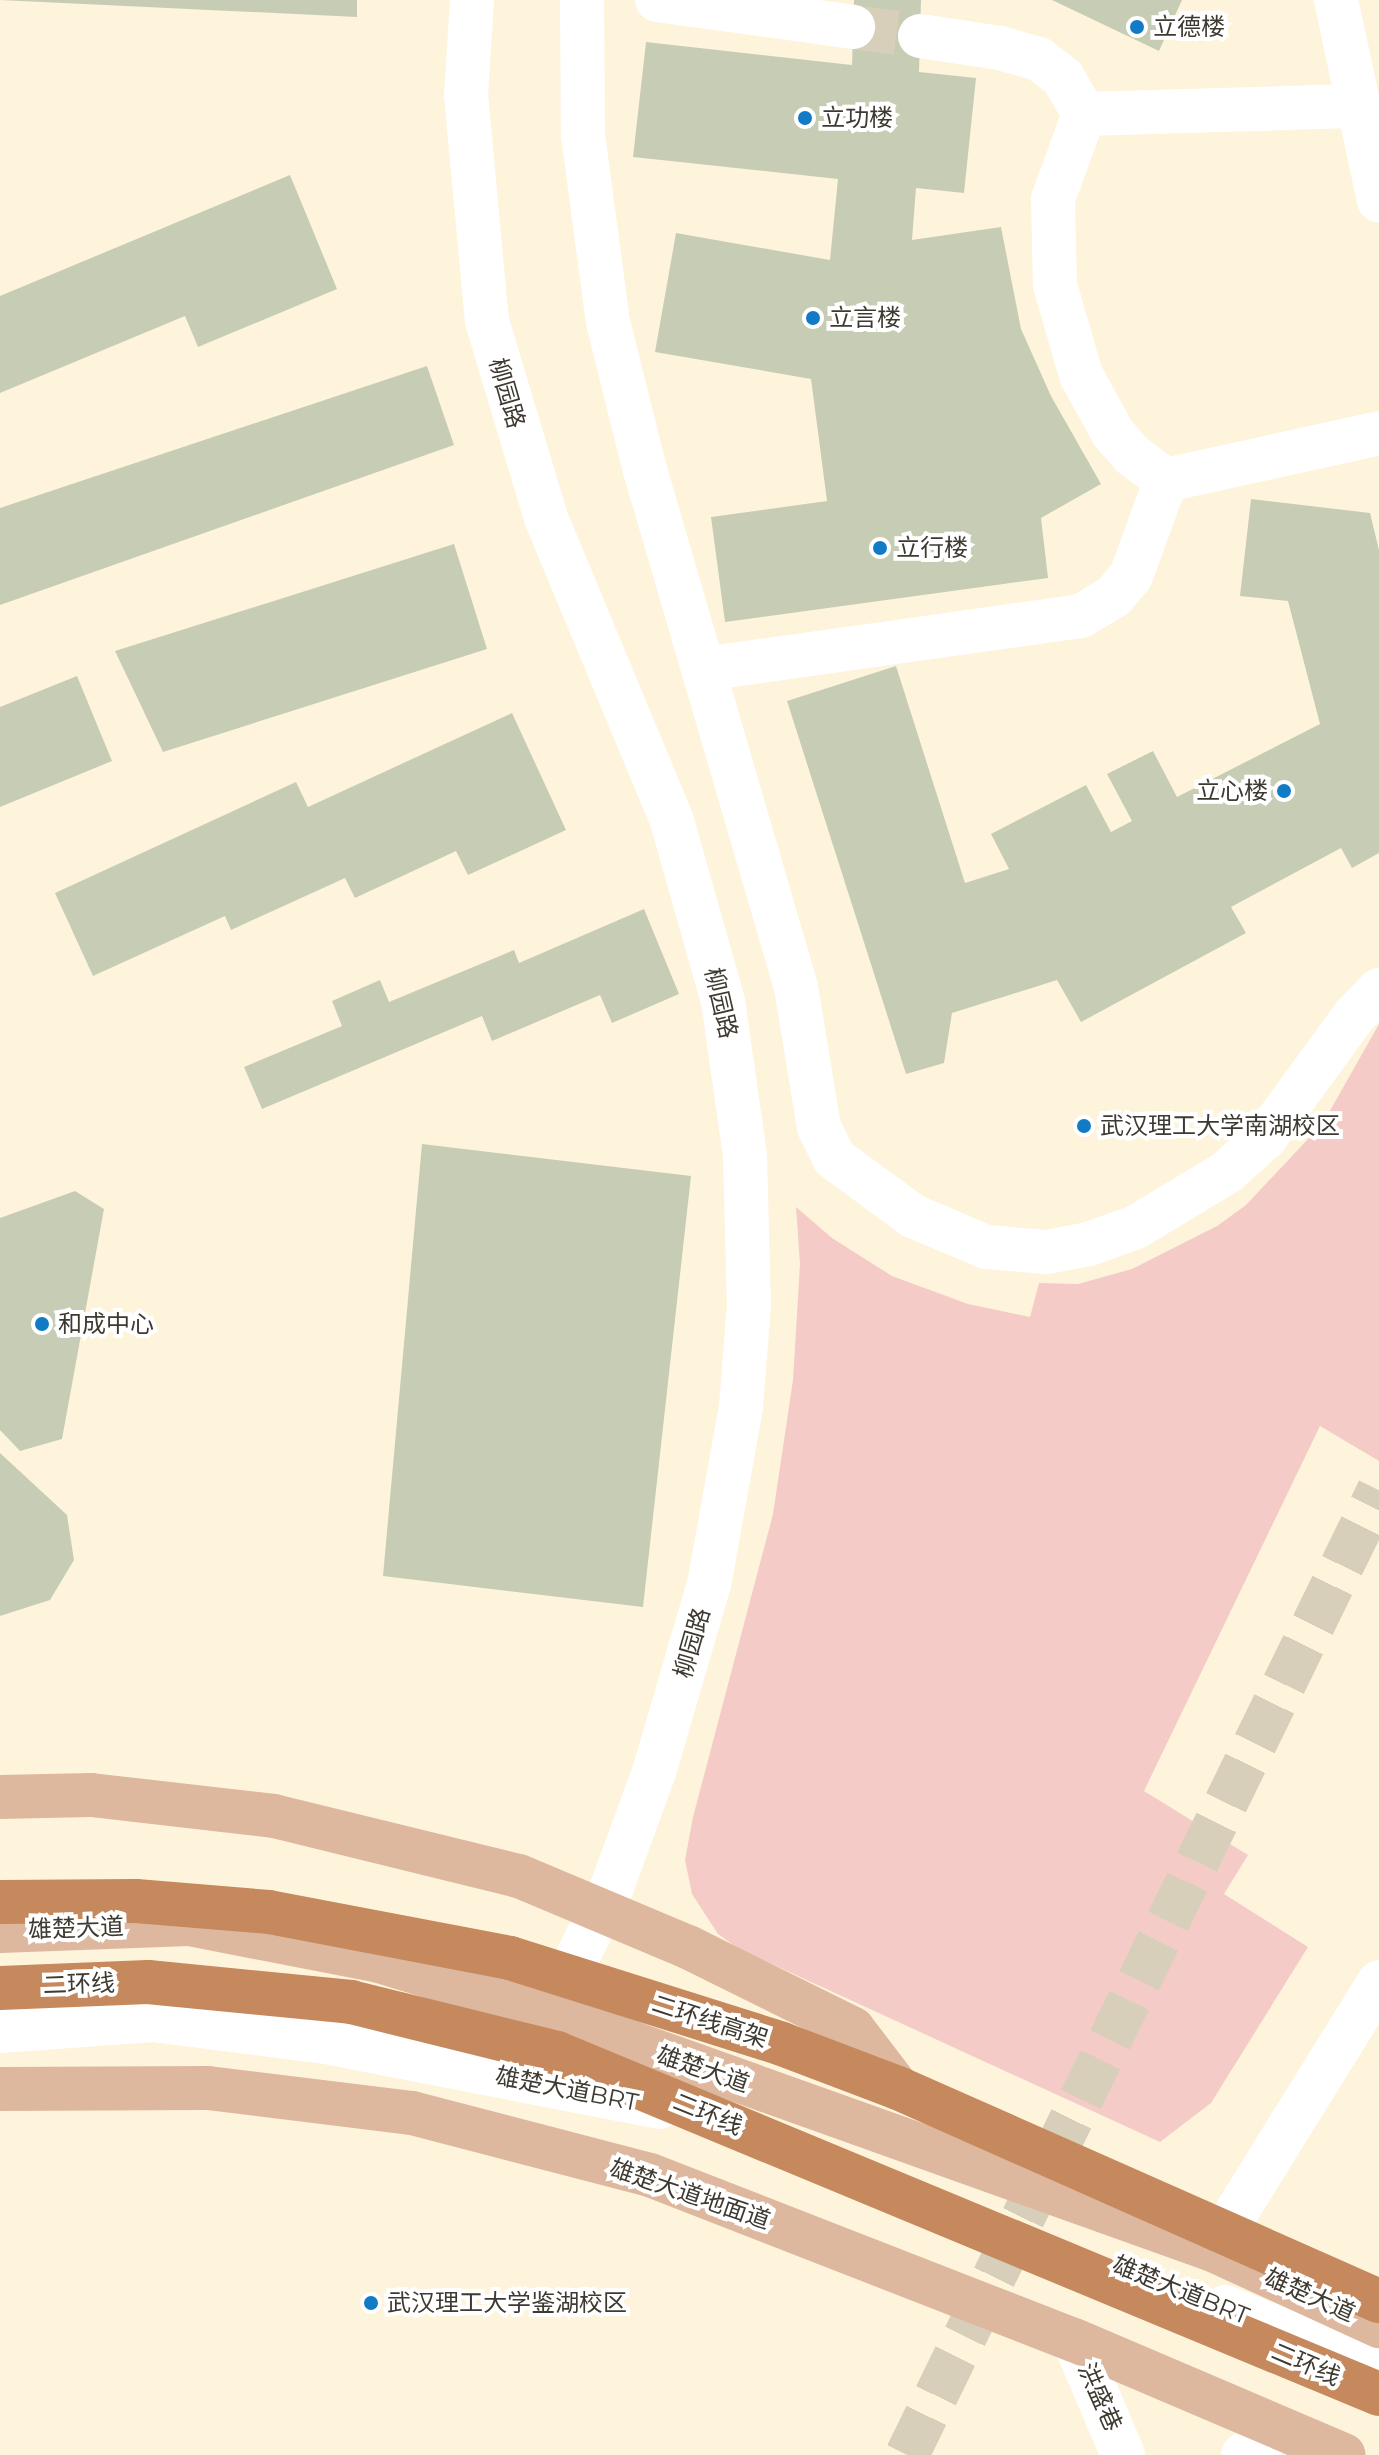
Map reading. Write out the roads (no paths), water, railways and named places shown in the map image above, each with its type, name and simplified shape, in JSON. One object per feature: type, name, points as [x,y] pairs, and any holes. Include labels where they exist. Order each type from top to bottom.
[{"type":"highway","name":"二环线高架","points":[[0,1902],[136,1901],[255,1910],[397,1932],[510,1958],[782,2044],[898,2088],[1379,2301]]},
{"type":"highway","name":"二环线","points":[[0,1988],[148,1982],[351,2002],[557,2053],[1379,2394]]},
{"type":"main road","points":[[0,1797],[91,1795],[259,1813],[519,1876],[688,1947],[853,2029],[898,2088]]},
{"type":"main road","name":"雄楚大道","points":[[0,1931],[189,1924],[379,1961],[549,2013],[1213,2250],[1379,2326]]},
{"type":"main road","name":"雄楚大道地面道","points":[[0,2089],[208,2088],[412,2113],[650,2175],[1074,2340],[1343,2455]]},
{"type":"street","name":"柳园路","points":[[472,0],[466,95],[487,321],[546,518],[672,821],[723,1001],[745,1156],[749,1305],[741,1407],[709,1584],[654,1772],[612,1887],[549,2013]]},
{"type":"street","points":[[582,0],[583,135],[597,268],[645,470],[796,987],[824,1143],[834,1158],[873,1191],[947,1233],[986,1247],[1047,1252],[1136,1227],[1193,1196],[1265,1138],[1354,1016],[1379,990]]},
{"type":"street","points":[[657,0],[853,27]]},
{"type":"street","points":[[1336,0],[1367,110],[1379,200]]},
{"type":"street","points":[[920,36],[1000,48],[1039,59],[1063,78],[1084,114]]},
{"type":"street","points":[[1084,114],[1367,110]]},
{"type":"street","points":[[1084,114],[1053,199],[1054,272],[1061,315],[1081,375],[1113,433],[1166,480]]},
{"type":"street","points":[[1166,480],[1379,433]]},
{"type":"street","points":[[704,669],[1081,616],[1114,596],[1131,576],[1166,480]]},
{"type":"street","points":[[1213,2250],[1379,1982]]},
{"type":"street","name":"雄楚大道BRT","points":[[0,2031],[153,2020],[320,2041],[794,2136],[1379,2368]]},
{"type":"street","name":"洪盛巷","points":[[1074,2340],[1123,2455]]},
{"type":"street","points":[[1243,2455],[1280,2428]]},
{"type":"tunnel","points":[[853,27],[920,36]]},
{"type":"tunnel","points":[[907,2455],[1379,1490]]},
{"type":"place","name":"立德楼","points":[[1137,27]]},
{"type":"place","name":"立功楼","points":[[805,118]]},
{"type":"place","name":"立言楼","points":[[813,318]]},
{"type":"place","name":"立行楼","points":[[880,548]]},
{"type":"place","name":"立心楼","points":[[1284,791]]},
{"type":"place","name":"武汉理工大学南湖校区","points":[[1084,1126]]},
{"type":"place","name":"和成中心","points":[[42,1324]]},
{"type":"place","name":"武汉理工大学鉴湖校区","points":[[371,2303]]}]
